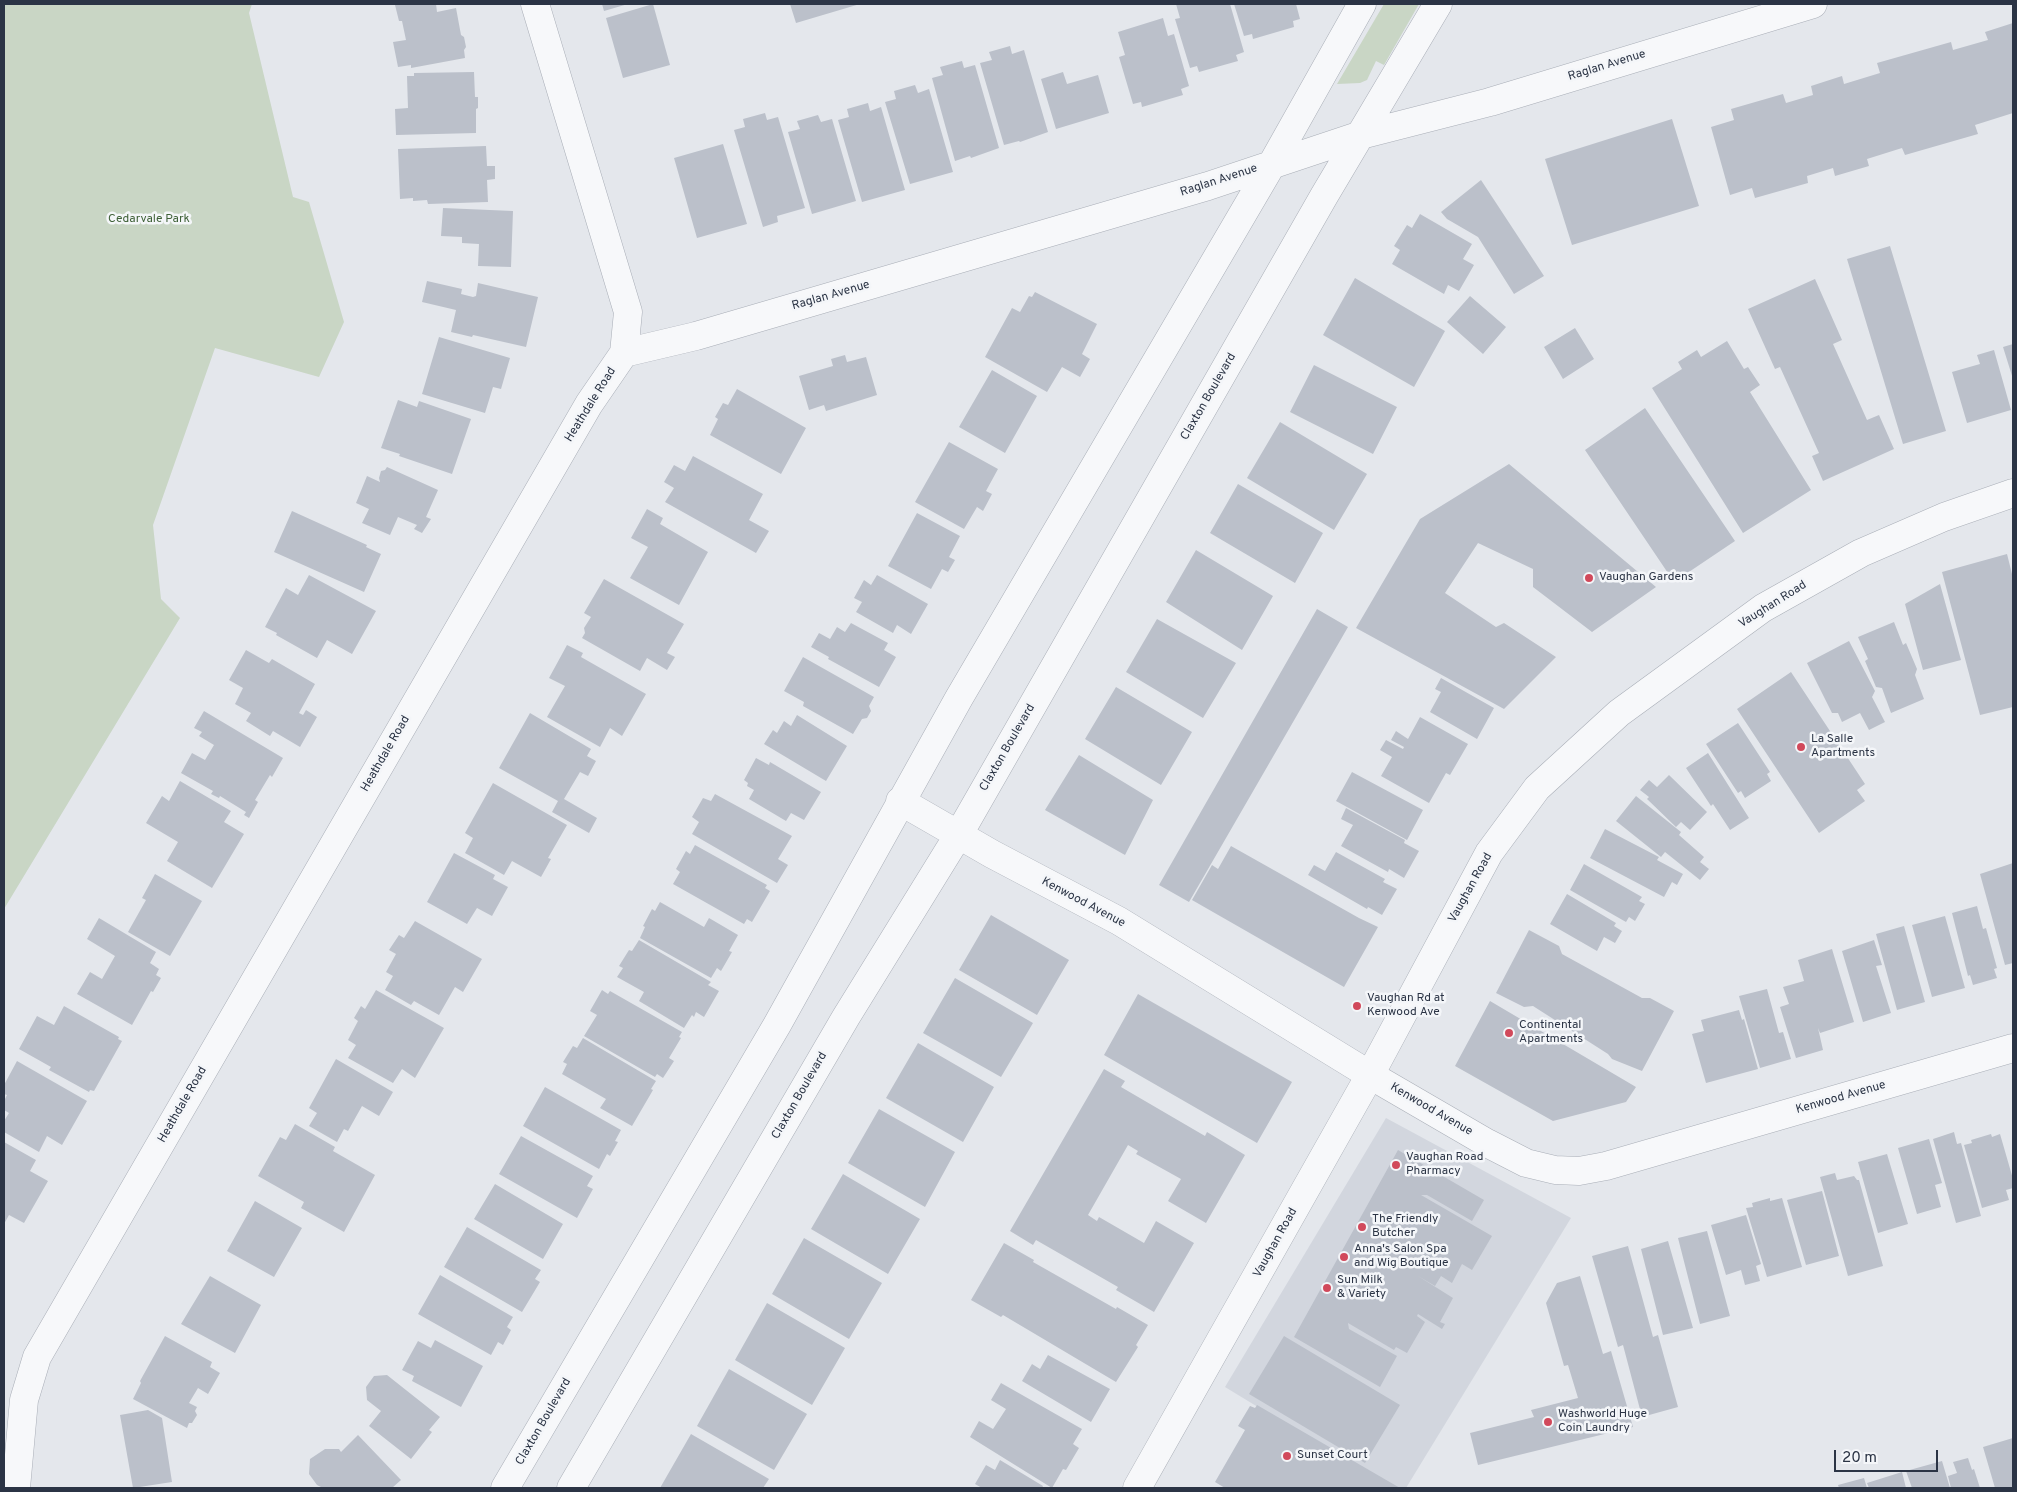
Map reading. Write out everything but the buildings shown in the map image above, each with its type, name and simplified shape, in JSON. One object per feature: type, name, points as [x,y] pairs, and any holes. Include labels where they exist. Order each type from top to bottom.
[{"type":"street","name":"Heathdale Road","points":[[16,1488],[24,1400],[38,1357],[589,404],[624,353],[628,312],[535,4]]},
{"type":"street","name":"Claxton Boulevard","points":[[505,1488],[777,1025],[900,802],[1272,164],[1362,4]]},
{"type":"street","name":"Claxton Boulevard","points":[[571,1488],[846,1017],[959,834],[1319,205],[1438,4]]},
{"type":"street","name":"Raglan Avenue","points":[[624,353],[706,333],[1208,186],[1361,136],[1490,102],[1813,4]]},
{"type":"street","name":"Vaughan Road","points":[[1137,1488],[1370,1075],[1489,853],[1537,788],[1619,713],[1779,598],[1861,553],[1944,517],[2013,493]]},
{"type":"street","name":"Kenwood Avenue","points":[[900,802],[992,854],[1119,921],[1370,1075],[1487,1143],[1526,1162],[1555,1170],[1579,1170],[1615,1163],[2013,1048]]},
{"type":"shaded area","points":[[1386,1118],[1571,1218],[1406,1488],[1391,1488],[1225,1387]]},
{"type":"green space","name":"Cedarvale Park","points":[[4,4],[252,4],[249,13],[293,197],[309,202],[344,322],[319,377],[215,348],[153,525],[161,599],[180,618],[4,909]]},
{"type":"green space","points":[[1384,4],[1419,4],[1384,65],[1376,61],[1367,80],[1360,83],[1337,84]]},
{"type":"place","name":"Vaughan Gardens","points":[[1589,578]]},
{"type":"place","name":"La Salle Apartments","points":[[1801,747]]},
{"type":"place","name":"Vaughan Rd at Kenwood Ave","points":[[1357,1006]]},
{"type":"place","name":"Continental Apartments","points":[[1509,1033]]},
{"type":"place","name":"Vaughan Road Pharmacy","points":[[1396,1165]]},
{"type":"place","name":"The Friendly Butcher","points":[[1362,1227]]},
{"type":"place","name":"Anna's Salon Spa and Wig Boutique","points":[[1344,1257]]},
{"type":"place","name":"Sun Milk & Variety","points":[[1327,1288]]},
{"type":"place","name":"Washworld Huge Coin Laundry","points":[[1548,1422]]},
{"type":"place","name":"Sunset Court","points":[[1287,1456]]}]
